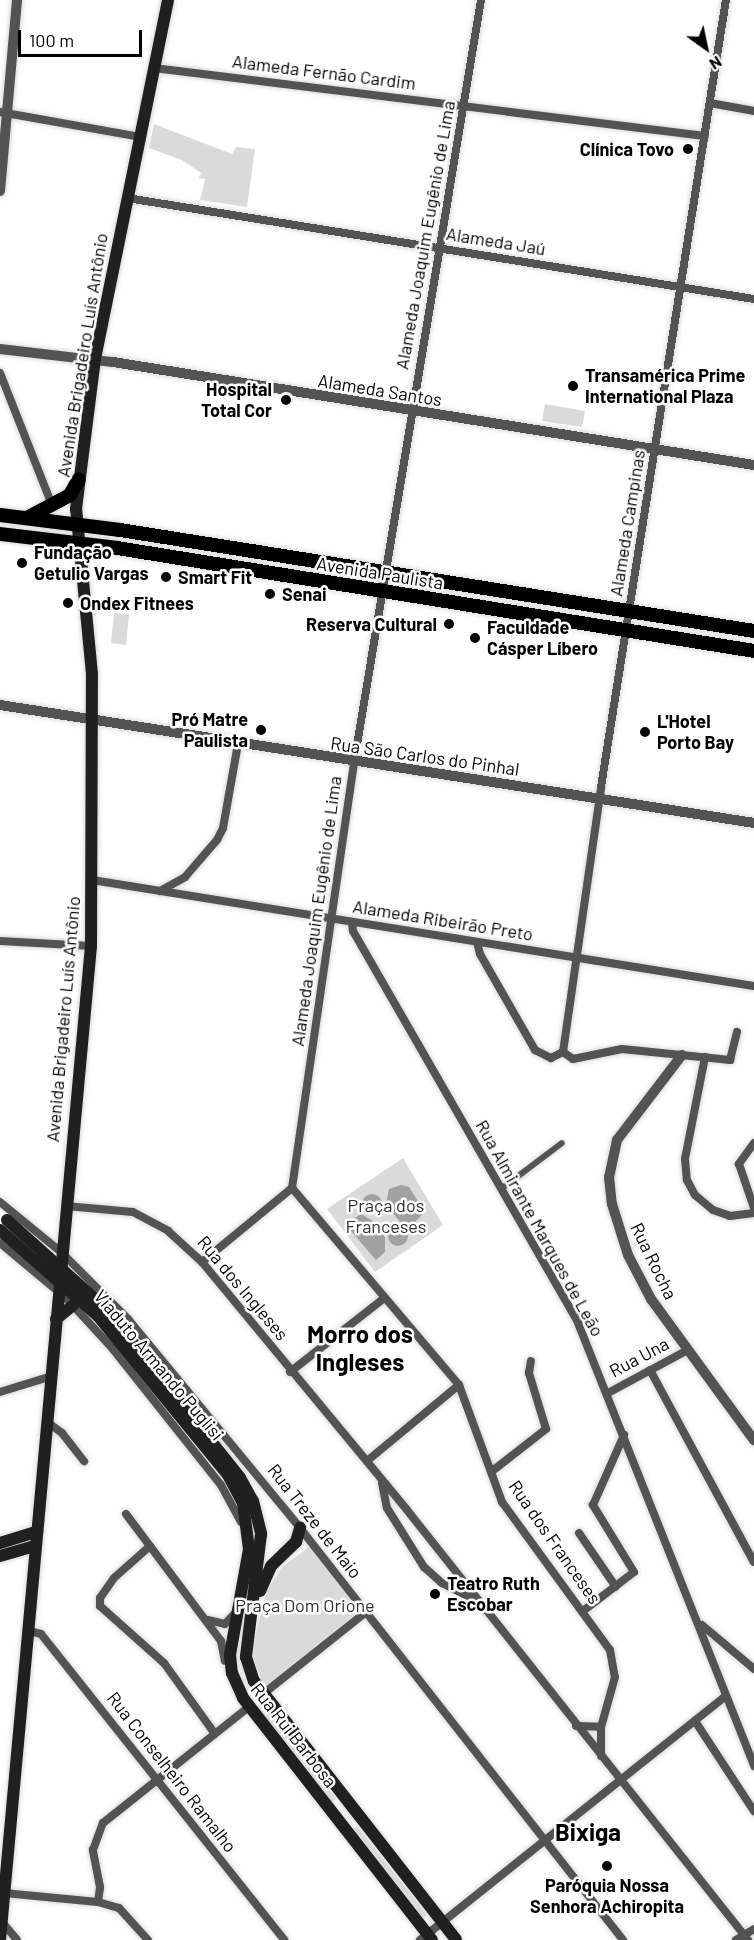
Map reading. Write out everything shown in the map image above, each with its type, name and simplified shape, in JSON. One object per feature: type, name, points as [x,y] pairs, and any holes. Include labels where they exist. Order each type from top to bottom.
[{"type":"main road","name":"Avenida Brigadeiro Luís Antônio","points":[[0,1940],[5,1837],[29,1631],[91,946],[92,674],[77,524],[79,479],[95,359],[168,0]]},
{"type":"main road","points":[[27,519],[75,491],[79,479]]},
{"type":"main road","name":"Avenida Paulista","points":[[0,515],[77,524],[754,632]]},
{"type":"main road","name":"Avenida Paulista","points":[[0,534],[79,543],[754,651]]},
{"type":"main road","name":"Viaduto Armando Puglisi","points":[[2,1221],[101,1312],[240,1478],[260,1522],[254,1599]]},
{"type":"main road","points":[[56,1319],[73,1305]]},
{"type":"main road","name":"Viaduto Armando Puglisi","points":[[101,1312],[237,1490],[248,1518],[249,1549]]},
{"type":"main road","points":[[263,1694],[249,1670],[246,1657],[254,1599],[271,1566],[296,1542],[300,1528]]},
{"type":"main road","points":[[0,1543],[37,1532]]},
{"type":"main road","points":[[0,1556],[36,1546]]},
{"type":"main road","points":[[246,1702],[232,1673],[230,1656],[249,1549]]},
{"type":"main road","name":"Rua Rui Barbosa","points":[[263,1694],[456,1940]]},
{"type":"main road","name":"Rua Rui Barbosa","points":[[246,1702],[427,1938]]},
{"type":"main road","points":[[332,1813],[340,1809],[344,1798]]},
{"type":"main road","points":[[344,1828],[348,1820],[359,1817]]},
{"type":"street","points":[[0,191],[4,113],[17,0]]},
{"type":"street","name":"Alameda Joaquim Eugênio de Lima","points":[[292,1188],[354,763],[481,0]]},
{"type":"street","name":"Alameda Campinas","points":[[563,1052],[599,798],[726,0]]},
{"type":"street","name":"Alameda Fernão Cardim","points":[[154,68],[705,136]]},
{"type":"street","points":[[710,103],[754,111]]},
{"type":"street","points":[[4,113],[140,137]]},
{"type":"street","name":"Alameda Jaú","points":[[127,198],[754,299]]},
{"type":"street","name":"Alameda Santos","points":[[0,349],[95,359],[411,412],[754,465]]},
{"type":"street","points":[[0,373],[52,505]]},
{"type":"street","name":"Rua São Carlos do Pinhal","points":[[0,705],[354,763],[754,823]]},
{"type":"street","points":[[159,891],[186,876],[217,840],[238,744]]},
{"type":"street","name":"Alameda Ribeirão Preto","points":[[92,880],[754,986]]},
{"type":"street","name":"Rua Almirante Marques de Leão","points":[[352,923],[353,931],[574,1315],[608,1393],[701,1625],[754,1766]]},
{"type":"street","points":[[0,940],[91,946]]},
{"type":"street","points":[[477,942],[480,954],[535,1050],[551,1058],[563,1052],[579,1059],[622,1049],[732,1059],[737,1032]]},
{"type":"street","name":"Rua Rocha","points":[[682,1055],[617,1140],[609,1177],[614,1211],[628,1255],[651,1299],[686,1351],[754,1440]]},
{"type":"street","points":[[705,1057],[686,1159],[687,1180],[695,1195],[713,1210],[730,1216],[754,1214]]},
{"type":"street","points":[[501,1189],[562,1143]]},
{"type":"street","points":[[754,1143],[739,1164],[754,1208]]},
{"type":"street","points":[[202,1262],[292,1188]]},
{"type":"street","name":"Rua dos Franceses","points":[[292,1188],[383,1299],[459,1386],[502,1502],[610,1650],[616,1666],[601,1727],[601,1756]]},
{"type":"street","name":"Rua Treze de Maio","points":[[0,1203],[62,1252],[97,1287],[300,1528],[546,1839],[622,1940]]},
{"type":"street","name":"Rua dos Ingleses","points":[[66,1206],[133,1212],[168,1230],[202,1262],[290,1371],[367,1461],[743,1938]]},
{"type":"street","points":[[20,1260],[32,1262],[45,1256],[41,1236]]},
{"type":"street","points":[[0,1243],[73,1305],[221,1485],[238,1512],[249,1549]]},
{"type":"street","points":[[73,1305],[80,1289],[80,1269]]},
{"type":"street","points":[[83,1316],[82,1297],[97,1287]]},
{"type":"street","points":[[290,1371],[383,1299]]},
{"type":"street","name":"Rua Una","points":[[608,1393],[686,1351]]},
{"type":"street","points":[[491,1472],[546,1429],[529,1373],[531,1361]]},
{"type":"street","points":[[650,1370],[754,1562]]},
{"type":"street","points":[[0,1392],[52,1376]]},
{"type":"street","points":[[367,1461],[459,1386]]},
{"type":"street","points":[[47,1422],[62,1433],[84,1461]]},
{"type":"street","points":[[583,1611],[633,1575],[634,1568],[596,1512],[593,1500],[624,1435]]},
{"type":"street","name":"Rua dos Ingleses","points":[[381,1480],[387,1508],[424,1567],[442,1583],[477,1601]]},
{"type":"street","name":"Rua Rui Barbosa","points":[[126,1514],[221,1641],[229,1679],[246,1702]]},
{"type":"street","points":[[579,1533],[616,1587]]},
{"type":"street","points":[[150,1546],[114,1578],[100,1598],[100,1606],[164,1663],[215,1734]]},
{"type":"street","points":[[207,1620],[225,1624],[238,1610]]},
{"type":"street","points":[[263,1694],[366,1612]]},
{"type":"street","points":[[701,1625],[754,1670]]},
{"type":"street","name":"Rua Conselheiro Ramalho","points":[[29,1631],[41,1634],[284,1940]]},
{"type":"street","points":[[427,1938],[442,1922],[726,1696]]},
{"type":"street","points":[[98,1902],[100,1887],[93,1850],[97,1831],[215,1734],[246,1702]]},
{"type":"street","points":[[695,1720],[754,1811]]},
{"type":"street","points":[[576,1725],[601,1727]]},
{"type":"street","points":[[4,1893],[98,1902],[119,1908],[148,1940]]},
{"type":"street","points":[[2,1922],[16,1940]]},
{"type":"street","points":[[743,1938],[754,1929]]},
{"type":"green space","points":[[154,124],[232,154],[236,147],[255,149],[247,207],[200,200],[205,179],[199,178],[201,173],[182,160],[149,148]]},
{"type":"green space","points":[[545,404],[585,411],[582,427],[542,421]]},
{"type":"green space","points":[[114,613],[129,614],[126,645],[111,643]]},
{"type":"green space","name":"Praça dos Franceses","points":[[403,1158],[443,1225],[375,1272],[327,1209]]},
{"type":"green space","name":"Praça Dom Orione","points":[[310,1546],[361,1611],[265,1689],[251,1654],[266,1592],[282,1567]]},
{"type":"green space","points":[[262,1704],[336,1799],[332,1802],[258,1707]]},
{"type":"green space","points":[[357,1826],[427,1915],[423,1918],[353,1829]]},
{"type":"shaded area","points":[[401,1185],[409,1187],[422,1208],[423,1214],[414,1223],[400,1222],[386,1204],[389,1189]]},
{"type":"shaded area","points":[[372,1194],[379,1197],[382,1204],[379,1211],[372,1214],[365,1211],[362,1204],[365,1197]]},
{"type":"shaded area","points":[[361,1214],[373,1221],[385,1237],[385,1252],[376,1260],[345,1224]]},
{"type":"shaded area","points":[[398,1226],[405,1229],[408,1236],[405,1243],[398,1246],[391,1243],[388,1236],[391,1229]]},
{"type":"place","name":"Clínica Tovo","points":[[688,149]]},
{"type":"place","name":"Transamérica Prime International Plaza","points":[[573,386]]},
{"type":"place","name":"Hospital Total Cor","points":[[286,400]]},
{"type":"place","name":"Fundação Getulio Vargas","points":[[22,563]]},
{"type":"place","name":"Smart Fit","points":[[166,577]]},
{"type":"place","name":"Senai","points":[[270,594]]},
{"type":"place","name":"Ondex Fitnees","points":[[68,603]]},
{"type":"place","name":"Reserva Cultural","points":[[449,624]]},
{"type":"place","name":"Faculdade Cásper Líbero","points":[[475,638]]},
{"type":"place","name":"Pró Matre Paulista","points":[[261,730]]},
{"type":"place","name":"L'Hotel Porto Bay","points":[[645,732]]},
{"type":"place","name":"Teatro Ruth Escobar","points":[[435,1594]]},
{"type":"place","name":"Paróquia Nossa Senhora Achiropita","points":[[607,1866]]},
{"type":"district","name":"Morro dos Ingleses","points":[[360,1348]]},
{"type":"district","name":"Bixiga","points":[[588,1832]]}]
